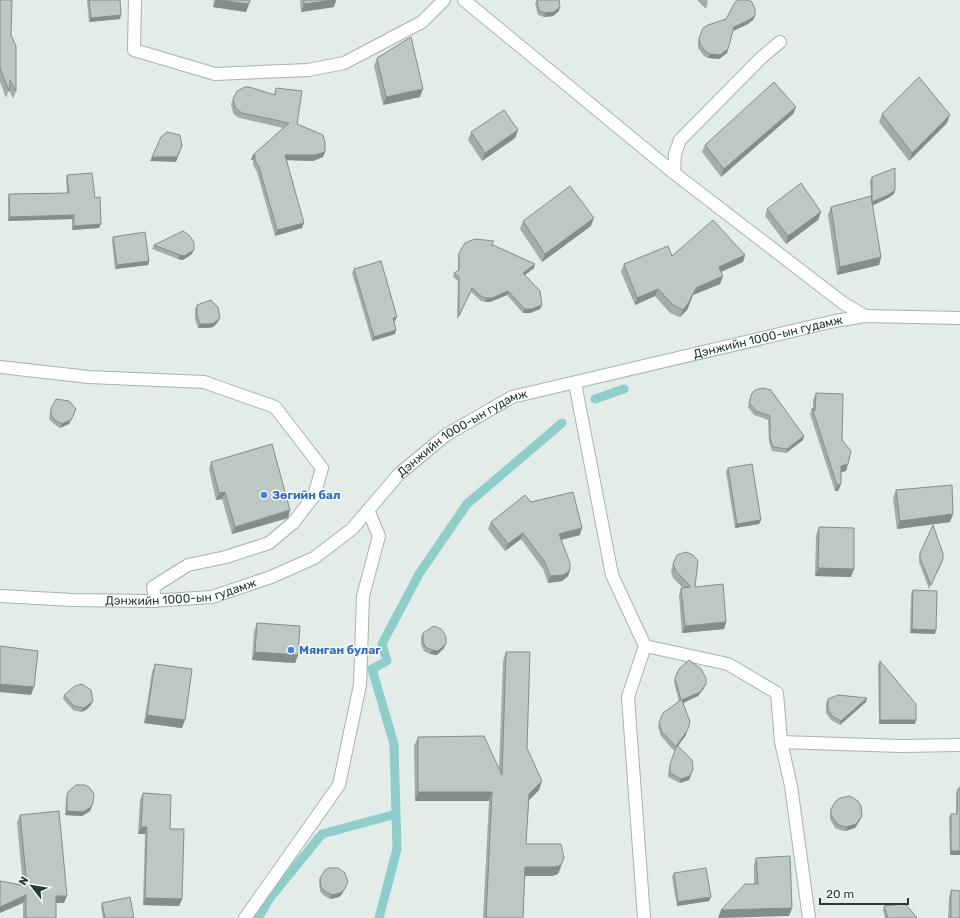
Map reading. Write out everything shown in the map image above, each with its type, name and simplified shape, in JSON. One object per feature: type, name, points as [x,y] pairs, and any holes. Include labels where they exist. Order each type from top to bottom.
[{"type":"street","points":[[135,0],[134,50],[215,74],[308,70],[344,63],[422,22],[444,0]]},
{"type":"street","points":[[466,1],[674,173],[844,303],[865,316]]},
{"type":"street","points":[[674,173],[675,154],[680,140],[762,57],[780,42]]},
{"type":"street","name":"Дэнжийн 1000-ын гудамж","points":[[0,596],[73,600],[155,601],[212,597],[271,577],[314,558],[352,529],[399,474],[446,435],[512,397],[835,321],[865,316],[960,318]]},
{"type":"street","points":[[0,367],[89,377],[204,382],[275,407],[322,468],[314,496],[293,523],[269,543],[226,557],[188,566],[153,587],[155,601]]},
{"type":"street","points":[[575,383],[612,575],[645,646],[628,697],[644,918]]},
{"type":"street","points":[[245,918],[339,785],[360,685],[363,596],[379,536],[368,510]]},
{"type":"street","points":[[645,646],[728,664],[777,693],[781,742],[791,786],[808,918]]},
{"type":"street","points":[[781,742],[901,746],[960,745]]},
{"type":"building","points":[[0,0],[12,0],[11,35],[16,46],[16,91],[10,80],[9,91],[0,68]]},
{"type":"building","points":[[89,0],[120,0],[121,15],[91,18]]},
{"type":"building","points":[[219,0],[250,0],[249,4]]},
{"type":"building","points":[[304,0],[334,0],[304,4]]},
{"type":"building","points":[[537,0],[559,0],[560,7],[554,12],[546,13],[539,11]]},
{"type":"building","points":[[737,0],[748,0],[752,2],[755,9],[755,16],[734,27],[728,49],[720,55],[706,52],[700,44],[699,38],[703,28],[726,19]]},
{"type":"building","points":[[411,37],[423,89],[386,97],[377,58]]},
{"type":"building","points":[[919,77],[950,115],[912,153],[882,114]]},
{"type":"building","points":[[774,82],[796,107],[724,169],[705,145]]},
{"type":"building","points":[[245,87],[275,95],[276,88],[302,91],[297,124],[323,135],[325,152],[315,155],[285,155],[304,223],[277,230],[259,167],[255,160],[255,155],[253,155],[289,123],[242,113],[238,110],[235,107],[233,99],[237,91]]},
{"type":"building","points":[[504,110],[518,130],[485,153],[471,132]]},
{"type":"building","points":[[167,132],[180,135],[182,146],[177,157],[152,157],[161,137]]},
{"type":"building","points":[[895,168],[895,190],[890,194],[872,202],[872,177]]},
{"type":"building","points":[[92,173],[95,198],[100,197],[101,224],[74,226],[74,215],[10,217],[9,194],[69,193],[67,175]]},
{"type":"building","points":[[801,183],[821,212],[788,236],[767,209]]},
{"type":"building","points":[[570,186],[594,218],[545,254],[523,221]]},
{"type":"building","points":[[871,196],[881,257],[840,267],[831,207]]},
{"type":"building","points":[[713,220],[745,255],[719,267],[723,276],[696,288],[683,310],[673,305],[658,289],[637,298],[624,264],[668,246],[672,256]]},
{"type":"building","points":[[183,231],[189,235],[194,242],[194,250],[184,256],[154,245]]},
{"type":"building","points":[[145,232],[149,261],[117,265],[113,237]]},
{"type":"building","points":[[475,239],[494,241],[491,246],[493,245],[535,264],[523,273],[540,291],[542,305],[532,309],[525,309],[508,291],[492,298],[487,298],[482,297],[472,288],[459,316],[459,277],[454,273],[459,270],[459,253],[465,243]]},
{"type":"building","points":[[381,261],[397,317],[393,318],[396,330],[374,337],[354,269]]},
{"type":"building","points":[[211,300],[218,307],[220,318],[214,323],[200,324],[197,315],[197,305]]},
{"type":"building","points":[[763,388],[770,389],[804,436],[787,449],[773,447],[770,438],[770,416],[756,411],[749,403],[752,393],[755,390]]},
{"type":"building","points":[[816,393],[843,394],[842,440],[851,451],[848,464],[841,466],[841,484],[837,485],[812,408],[815,411]]},
{"type":"building","points":[[56,399],[69,401],[76,409],[71,420],[62,424],[55,420],[51,415],[51,408]]},
{"type":"building","points":[[272,444],[290,510],[235,527],[225,492],[219,493],[211,462]]},
{"type":"building","points":[[752,464],[761,520],[737,524],[728,468]]},
{"type":"building","points":[[952,485],[953,514],[900,521],[896,490]]},
{"type":"building","points":[[573,492],[582,528],[559,534],[570,563],[570,570],[564,575],[550,576],[545,562],[523,533],[508,544],[491,522],[525,495],[531,502]]},
{"type":"building","points":[[933,525],[943,554],[943,559],[931,585],[920,558],[920,553]]},
{"type":"building","points":[[819,527],[854,528],[854,569],[818,568]]},
{"type":"building","points":[[686,552],[693,555],[698,561],[695,587],[723,584],[726,622],[685,626],[681,588],[691,587],[676,571],[673,564],[677,555]]},
{"type":"building","points":[[913,590],[937,591],[936,630],[912,629]]},
{"type":"building","points":[[257,623],[300,626],[298,655],[255,652]]},
{"type":"building","points":[[434,626],[441,629],[446,637],[446,644],[438,651],[425,647],[423,641],[423,633]]},
{"type":"building","points":[[0,646],[38,651],[34,687],[0,684]]},
{"type":"building","points":[[506,652],[530,652],[527,748],[542,781],[529,794],[526,844],[561,844],[564,858],[561,865],[555,867],[525,867],[523,918],[486,918],[492,792],[418,792],[418,737],[484,736],[502,775]]},
{"type":"building","points":[[689,660],[701,669],[706,678],[706,684],[700,692],[682,700],[690,722],[687,731],[676,747],[662,732],[659,723],[663,713],[681,700],[675,678],[679,669]]},
{"type":"building","points":[[880,661],[916,704],[916,720],[880,720]]},
{"type":"building","points":[[155,664],[192,669],[185,720],[147,715]]},
{"type":"building","points":[[82,684],[91,690],[93,701],[83,708],[74,706],[64,695],[75,686]]},
{"type":"building","points":[[838,695],[867,698],[841,721],[832,716],[828,709],[828,699]]},
{"type":"building","points":[[677,745],[692,760],[693,769],[690,776],[681,779],[670,773],[670,764]]},
{"type":"building","points":[[76,785],[85,785],[89,787],[94,794],[91,807],[83,812],[67,811],[67,795]]},
{"type":"building","points":[[960,787],[960,851],[951,851],[951,814],[957,814],[958,789]]},
{"type":"building","points":[[143,793],[171,795],[170,829],[184,829],[182,899],[145,898],[147,827],[141,827]]},
{"type":"building","points":[[850,796],[858,801],[861,806],[862,816],[856,824],[847,827],[841,826],[837,824],[831,815],[831,809],[840,798]]},
{"type":"building","points":[[59,811],[67,896],[56,896],[56,918],[26,918],[26,895],[0,907],[0,881],[27,886],[20,815]]},
{"type":"building","points":[[790,856],[792,908],[721,910],[745,884],[758,884],[756,858]]},
{"type":"building","points":[[329,868],[338,868],[345,873],[348,882],[344,890],[340,893],[332,895],[324,891],[321,887],[320,878],[325,870]]},
{"type":"building","points":[[706,868],[711,897],[678,902],[674,873]]},
{"type":"building","points":[[951,890],[960,891],[960,918],[951,918]]},
{"type":"building","points":[[130,897],[134,918],[105,918],[102,903]]},
{"type":"building","points":[[901,904],[906,905],[917,918],[888,918],[884,906]]},
{"type":"waterway","points":[[595,399],[624,389]]},
{"type":"waterway","points":[[379,918],[397,849],[394,744],[372,669],[387,661],[382,644],[419,574],[467,504],[562,423]]},
{"type":"waterway","points":[[258,918],[270,898],[322,834],[396,814]]},
{"type":"place","name":"Зөгийн бал","points":[[264,495]]},
{"type":"place","name":"Мянган булаг","points":[[291,650]]}]
